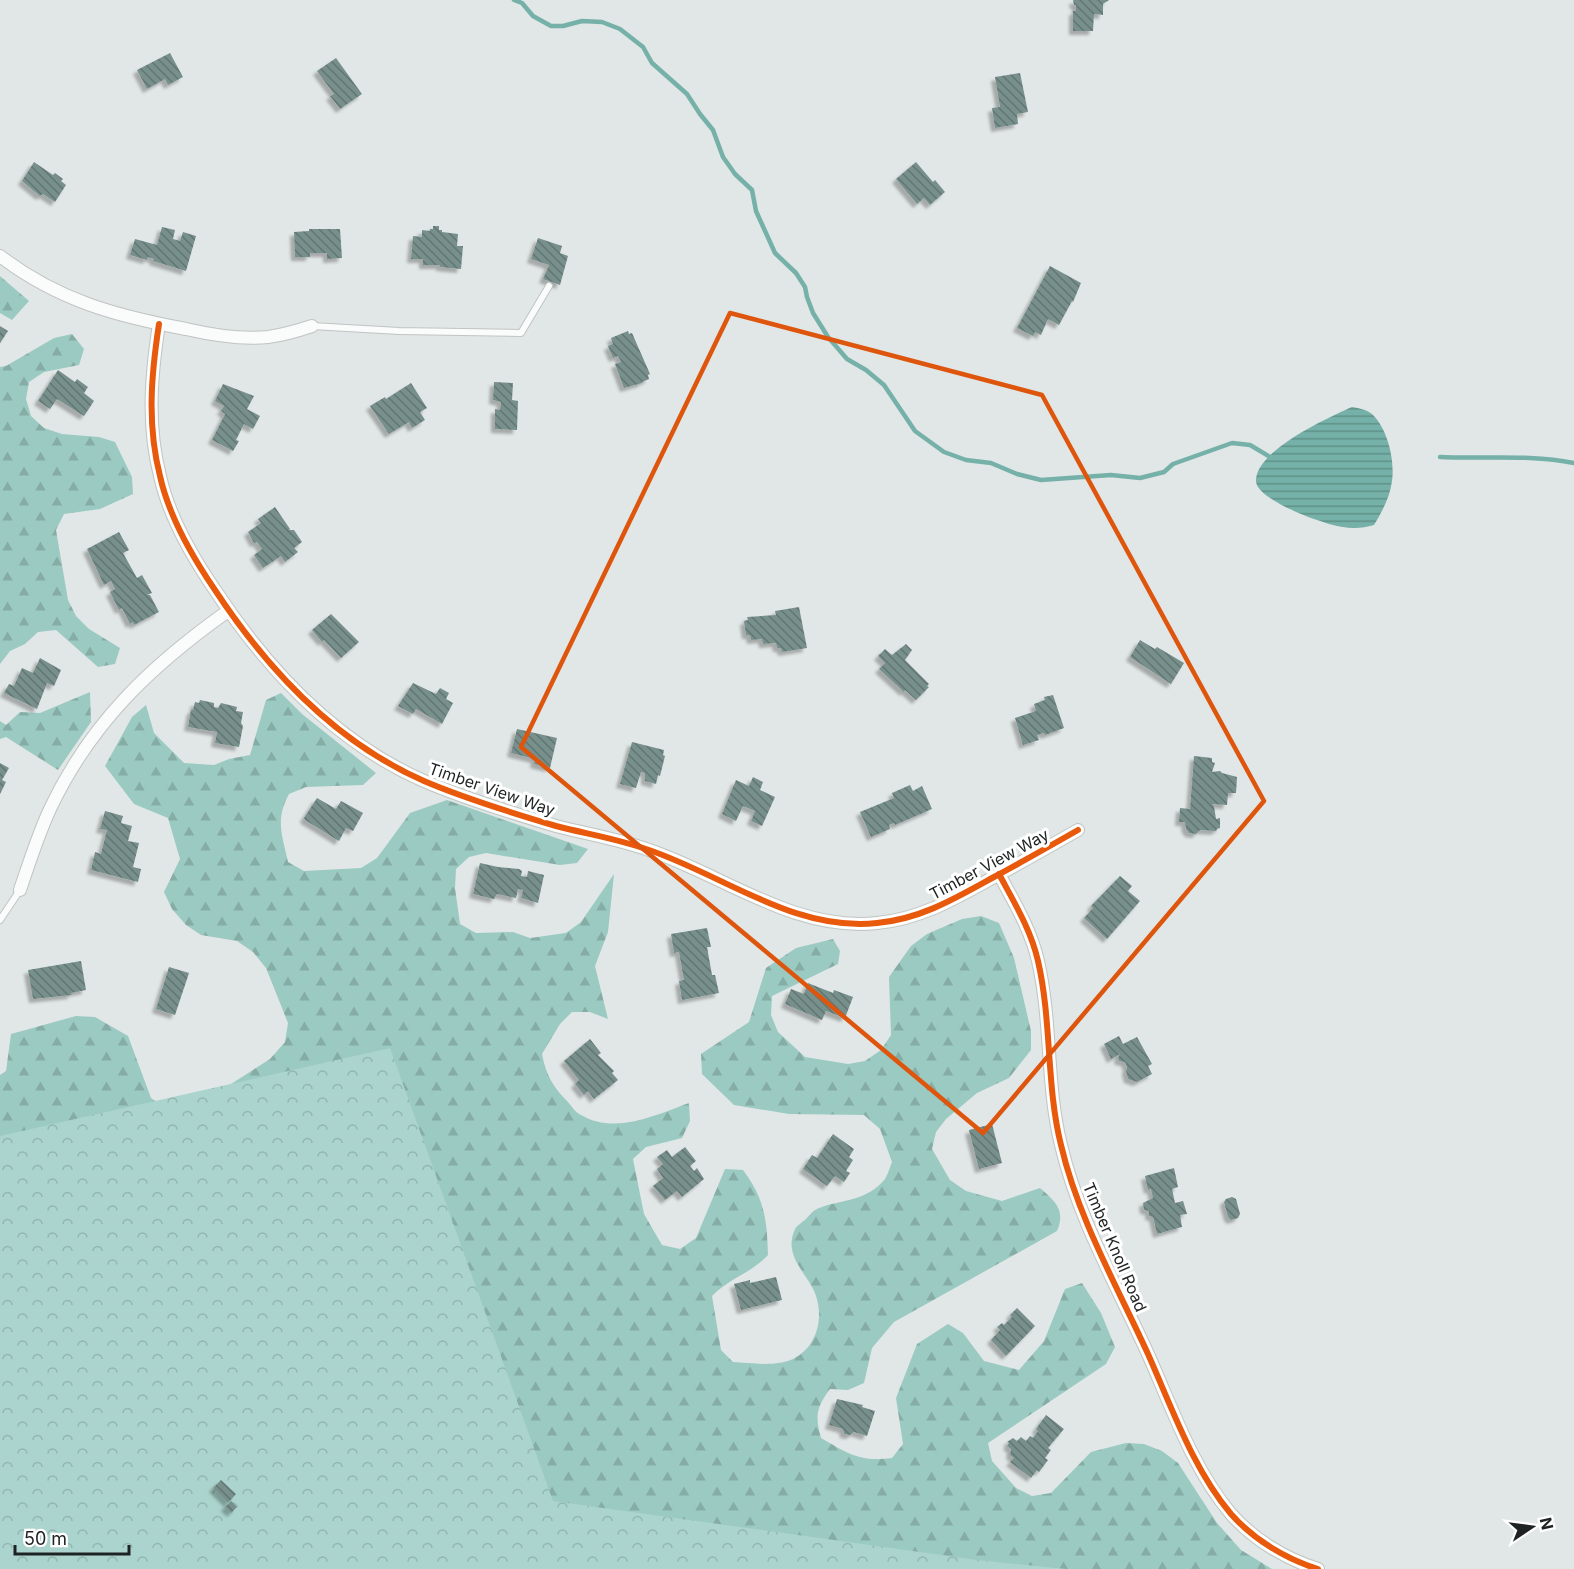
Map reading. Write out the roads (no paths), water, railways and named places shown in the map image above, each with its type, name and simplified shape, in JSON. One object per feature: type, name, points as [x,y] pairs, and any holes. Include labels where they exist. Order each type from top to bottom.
[{"type":"street","points":[[0,256],[33,280],[66,297],[97,308],[159,324],[207,334],[249,338],[288,333],[312,326]]},
{"type":"street","name":"Timber View Way","points":[[159,324],[151,380],[151,425],[160,479],[184,540],[228,611],[271,665],[308,703],[353,740],[400,769],[440,788],[500,808],[557,826],[647,849],[794,912],[826,921],[850,924],[892,921],[938,908],[1078,830]]},
{"type":"street","points":[[20,890],[35,846],[54,802],[78,759],[107,717],[167,656],[228,611]]},
{"type":"street","name":"Timber Knoll Road","points":[[999,874],[1027,930],[1037,959],[1044,999],[1051,1088],[1056,1120],[1072,1181],[1092,1233],[1185,1436],[1220,1501],[1249,1531],[1287,1557],[1318,1569]]},
{"type":"lane","points":[[312,326],[399,331],[520,333],[549,286]]},
{"type":"lane","points":[[0,920],[20,890]]},
{"type":"waterway","points":[[514,0],[522,3],[533,16],[551,26],[563,26],[582,21],[602,22],[620,29],[643,47],[652,63],[687,94],[713,130],[723,157],[735,174],[752,190],[756,211],[775,253],[796,273],[805,287],[813,313],[828,337],[847,359],[866,370],[884,385],[915,431],[944,452],[966,460],[991,463],[1017,474],[1041,480],[1111,475],[1140,478],[1164,472],[1173,464],[1232,443],[1250,445],[1272,458]]},
{"type":"waterway","points":[[1440,457],[1524,458],[1574,463]]}]
